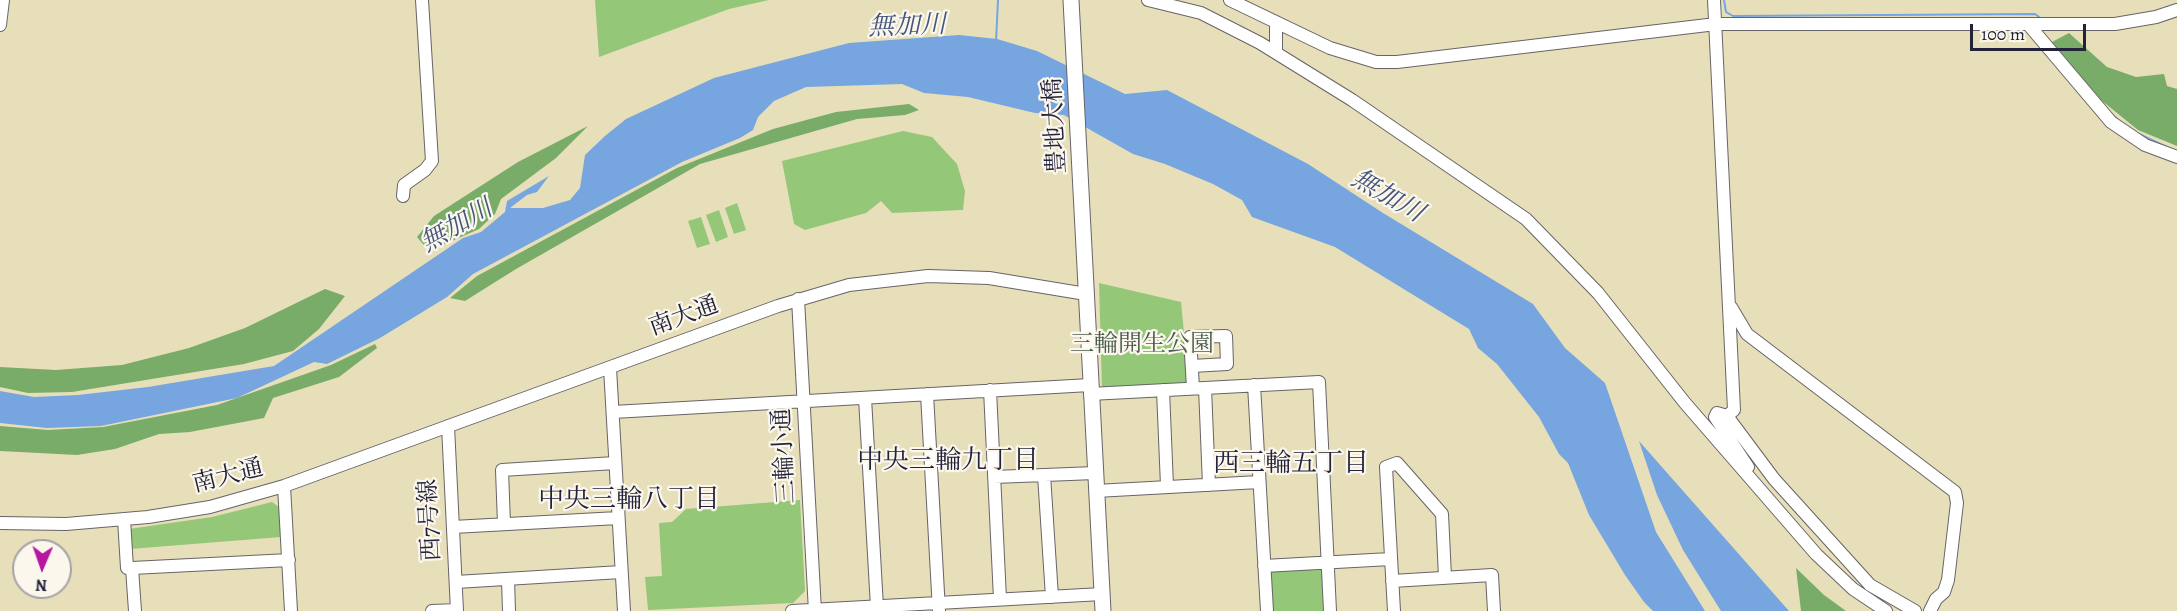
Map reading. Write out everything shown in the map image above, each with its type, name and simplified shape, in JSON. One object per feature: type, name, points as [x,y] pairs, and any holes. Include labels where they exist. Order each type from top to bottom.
[{"type":"main road","name":"豊地大橋","points":[[1071,0],[1086,294]]},
{"type":"main road","points":[[1086,294],[1103,611]]},
{"type":"street","points":[[0,25],[3,0]]},
{"type":"street","points":[[403,196],[404,184],[425,170],[432,161],[423,0]]},
{"type":"street","points":[[1148,0],[1201,13],[1276,52],[1352,100],[1526,219],[1598,293],[1685,403],[1816,554],[1853,589],[1886,611]]},
{"type":"street","points":[[1230,0],[1354,57],[1386,62],[1716,24],[2115,24],[2156,17],[2177,10]]},
{"type":"street","points":[[1714,0],[1734,410],[1727,416]]},
{"type":"street","points":[[1276,22],[1276,52]]},
{"type":"street","points":[[2028,24],[2111,122],[2145,145],[2177,158]]},
{"type":"street","name":"南大通","points":[[0,523],[66,524],[124,519],[210,507],[284,486],[798,299],[849,285],[927,276],[989,278],[1086,294]]},
{"type":"street","name":"三輪小通","points":[[798,299],[815,610]]},
{"type":"street","points":[[1730,306],[1747,334],[1955,492],[1957,503],[1948,580],[1944,592],[1936,599],[1930,611]]},
{"type":"street","points":[[1192,366],[1199,388],[1209,485]]},
{"type":"street","points":[[610,368],[624,611]]},
{"type":"street","points":[[613,412],[990,390],[1162,390],[1319,382],[1330,611]]},
{"type":"street","points":[[1254,385],[1267,611]]},
{"type":"street","points":[[990,390],[1000,599]]},
{"type":"street","points":[[1162,390],[1167,486]]},
{"type":"street","points":[[927,394],[938,607]]},
{"type":"street","points":[[865,398],[877,607]]},
{"type":"street","points":[[1750,476],[1751,471],[1715,417],[1717,413],[1727,416],[1774,479],[1870,585],[1915,611]]},
{"type":"street","name":"西7号線","points":[[448,426],[457,610]]},
{"type":"street","points":[[504,524],[502,470],[615,463]]},
{"type":"street","points":[[1394,611],[1386,467],[1397,463],[1442,514],[1444,577]]},
{"type":"street","points":[[993,477],[1095,472]]},
{"type":"street","points":[[1044,475],[1052,597]]},
{"type":"street","points":[[1096,491],[1259,482]]},
{"type":"street","points":[[284,486],[291,611]]},
{"type":"street","points":[[453,527],[618,518]]},
{"type":"street","points":[[124,519],[127,568],[289,560]]},
{"type":"street","points":[[1264,566],[1390,559]]},
{"type":"street","points":[[132,568],[135,611]]},
{"type":"street","points":[[456,582],[621,572]]},
{"type":"street","points":[[1392,581],[1492,575],[1494,611]]},
{"type":"street","points":[[508,579],[509,611]]},
{"type":"street","points":[[792,611],[938,607],[1000,599],[1102,594]]},
{"type":"street","points":[[432,611],[457,610]]},
{"type":"green space","points":[[595,0],[769,0],[729,9],[599,57]]},
{"type":"green space","points":[[2069,33],[2107,67],[2136,77],[2164,74],[2167,86],[2177,89],[2177,146],[2138,130],[2101,100],[2052,42]]},
{"type":"green space","points":[[909,104],[919,110],[905,115],[857,119],[700,164],[516,269],[465,301],[450,298],[477,276],[677,168],[773,129],[836,112]]},
{"type":"green space","points":[[588,126],[556,158],[501,199],[495,214],[479,229],[429,251],[417,237],[434,216],[518,162]]},
{"type":"green space","points":[[903,131],[932,137],[957,164],[965,191],[963,210],[892,213],[881,201],[866,213],[805,230],[794,224],[782,161]]},
{"type":"green space","points":[[737,203],[746,230],[734,234],[725,208]]},
{"type":"green space","points":[[719,210],[728,237],[716,242],[706,215]]},
{"type":"green space","points":[[701,217],[710,244],[697,248],[688,221]]},
{"type":"green space","name":"三輪開生公園","points":[[1099,283],[1181,302],[1189,385],[1102,390]]},
{"type":"green space","points":[[325,289],[345,296],[319,329],[293,351],[244,364],[72,392],[28,393],[0,387],[0,367],[56,370],[122,365],[189,348],[245,328]]},
{"type":"green space","points":[[375,344],[377,348],[339,377],[273,398],[264,418],[190,432],[159,434],[115,449],[77,455],[0,451],[0,426],[48,430],[103,427],[217,405],[331,365]]},
{"type":"green space","points":[[800,500],[805,591],[793,603],[648,610],[645,577],[662,576],[659,523],[672,522],[686,509]]},
{"type":"green space","points":[[272,502],[279,507],[281,537],[130,549],[129,529],[212,517]]},
{"type":"green space","points":[[1324,566],[1327,611],[1270,611],[1268,569]]},
{"type":"green space","points":[[1796,568],[1824,595],[1846,611],[1801,611]]},
{"type":"water","points":[[959,35],[997,39],[1037,51],[1125,94],[1167,90],[1308,164],[1383,213],[1533,304],[1565,348],[1605,383],[1656,532],[1705,611],[1653,611],[1644,602],[1589,515],[1568,463],[1559,454],[1539,417],[1497,364],[1478,348],[1469,329],[1335,247],[1252,217],[1242,200],[1213,184],[1165,164],[1133,154],[1064,115],[1035,113],[968,97],[924,93],[902,84],[806,87],[774,101],[758,117],[753,130],[740,138],[682,162],[473,274],[447,297],[380,338],[327,364],[314,362],[237,398],[101,426],[47,428],[0,423],[0,391],[34,397],[78,395],[148,387],[274,366],[463,238],[481,232],[505,212],[507,201],[549,176],[537,192],[527,195],[510,208],[543,208],[570,200],[580,188],[585,155],[605,136],[626,119],[714,78],[849,43]]},
{"type":"water","points":[[1639,441],[1789,611],[1721,611],[1683,550],[1657,495]]},
{"type":"waterway","points":[[996,42],[998,0]]},
{"type":"waterway","points":[[1724,0],[1726,12],[1733,16],[2035,14],[2039,17]]},
{"type":"waterway","points":[[2110,112],[2119,121]]},
{"type":"waterway","points":[[2139,134],[2169,148]]},
{"type":"district","name":"中央三輪九丁目","points":[[948,462]]},
{"type":"district","name":"西三輪五丁目","points":[[1291,465]]},
{"type":"district","name":"中央三輪八丁目","points":[[629,501]]},
{"type":"water label","name":"無加川","points":[[907,27]]},
{"type":"water label","name":"無加川","points":[[1387,197]]},
{"type":"water label","name":"無加川","points":[[457,227]]}]
